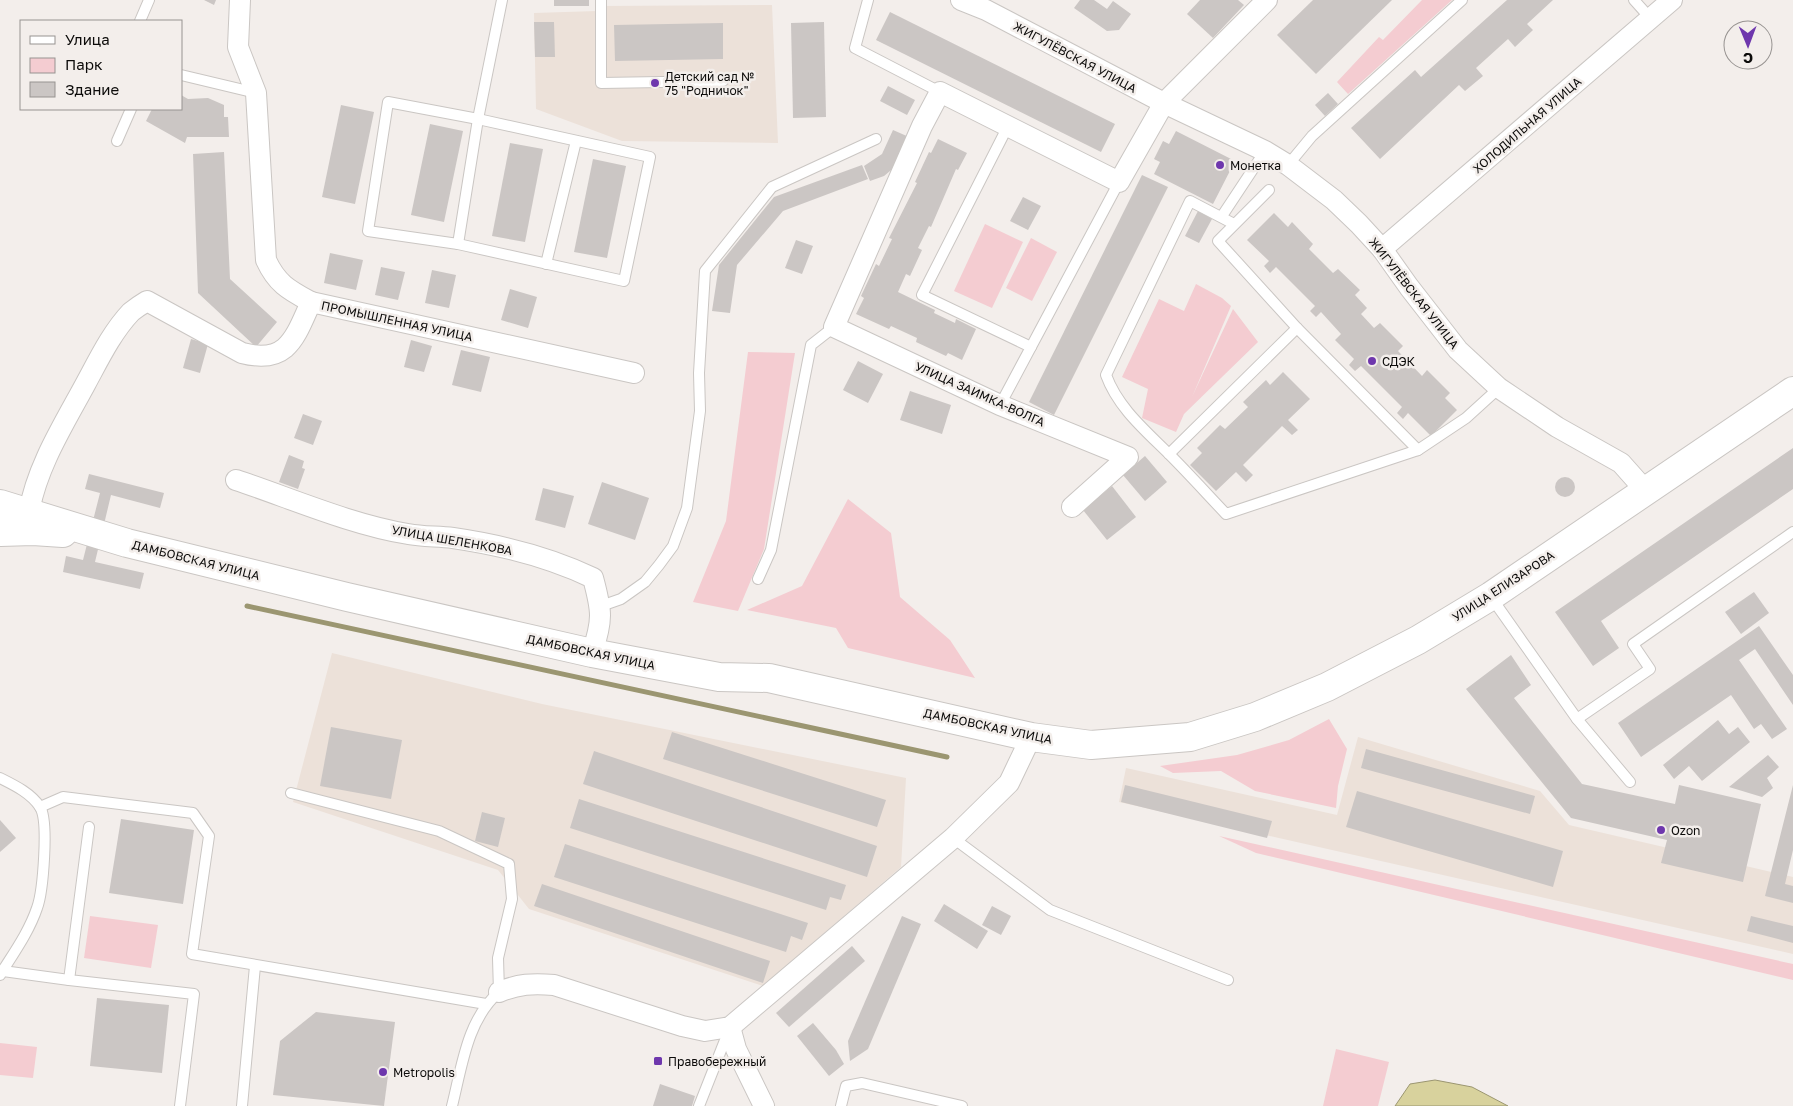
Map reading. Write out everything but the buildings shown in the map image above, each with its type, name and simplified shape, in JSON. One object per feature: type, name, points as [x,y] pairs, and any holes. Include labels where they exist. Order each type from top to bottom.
[{"type":"street","points":[[240,0],[238,47],[256,93],[266,260],[274,277],[287,288],[311,302]]},
{"type":"street","name":"ЖИГУЛЁВСКАЯ УЛИЦА","points":[[961,0],[991,5],[1164,103],[1266,151],[1288,165],[1334,200],[1382,249],[1408,287],[1458,350],[1499,388],[1557,427],[1620,463],[1645,490]]},
{"type":"street","points":[[834,327],[922,126],[940,92],[1118,182],[1164,103],[1267,0]]},
{"type":"street","name":"ХОЛОДИЛЬНАЯ УЛИЦА","points":[[1382,249],[1672,0]]},
{"type":"street","name":"ПРОМЫШЛЕННАЯ УЛИЦА","points":[[30,512],[33,492],[56,438],[114,334],[132,312],[146,300],[242,353],[259,357],[279,352],[292,343],[311,302],[634,374]]},
{"type":"street","name":"УЛИЦА ЗАИМКА-ВОЛГА","points":[[834,327],[1000,406],[1128,457],[1072,507]]},
{"type":"street","name":"УЛИЦА ЕЛИЗАРОВА","points":[[1190,737],[1255,717],[1327,687],[1418,640],[1491,596],[1793,391]]},
{"type":"street","name":"УЛИЦА ШЕЛЕНКОВА","points":[[236,480],[354,520],[407,534],[473,541],[564,564],[592,578],[601,606],[601,625],[592,653]]},
{"type":"street","name":"ДАМБОВСКАЯ УЛИЦА","points":[[0,504],[106,537],[356,600],[592,653],[719,677],[769,678],[1031,737],[1091,745],[1190,737]]},
{"type":"street","points":[[0,532],[33,531],[106,537]]},
{"type":"street","points":[[493,998],[514,986],[532,983],[554,985],[682,1026],[705,1031],[730,1027],[953,838],[1009,783],[1031,737]]},
{"type":"street","points":[[730,1027],[736,1049],[764,1106]]},
{"type":"lane","points":[[140,20],[149,0]]},
{"type":"lane","points":[[458,244],[478,119],[502,0]]},
{"type":"lane","points":[[601,0],[601,83],[723,81]]},
{"type":"lane","points":[[868,0],[855,48],[940,92]]},
{"type":"lane","points":[[1288,165],[1312,136],[1462,0]]},
{"type":"lane","points":[[1634,0],[1651,19]]},
{"type":"lane","points":[[182,75],[256,93]]},
{"type":"lane","points":[[388,102],[478,119],[576,141],[650,157],[624,281],[458,244],[368,231],[388,102]]},
{"type":"lane","points":[[118,141],[131,110]]},
{"type":"lane","points":[[1008,126],[922,295],[1031,347]]},
{"type":"lane","points":[[601,606],[621,599],[645,582],[673,546],[686,508],[700,411],[699,373],[705,271],[772,187],[876,139]]},
{"type":"lane","points":[[546,264],[576,141]]},
{"type":"lane","points":[[1222,216],[1266,151]]},
{"type":"lane","points":[[1000,406],[1118,182]]},
{"type":"lane","points":[[1269,190],[1218,241],[1297,328],[1418,450]]},
{"type":"lane","points":[[1234,224],[1222,216],[1190,201],[1106,375],[1109,385],[1138,426],[1169,454],[1226,514],[1418,450],[1466,418],[1499,388]]},
{"type":"lane","points":[[758,579],[771,550],[812,346],[834,327]]},
{"type":"lane","points":[[1169,454],[1297,328]]},
{"type":"lane","points":[[1577,719],[1650,669],[1633,644],[1793,532]]},
{"type":"lane","points":[[1491,596],[1577,719],[1630,782]]},
{"type":"lane","points":[[0,778],[18,786],[40,807],[46,831],[38,907],[25,934],[1,973],[194,994],[180,1106]]},
{"type":"lane","points":[[291,793],[439,831],[509,864],[512,899],[498,958],[493,998],[472,1031],[452,1106]]},
{"type":"lane","points":[[40,807],[63,797],[193,813],[209,836],[192,954],[255,966],[493,998]]},
{"type":"lane","points":[[68,980],[89,827]]},
{"type":"lane","points":[[953,838],[1050,910],[1228,980]]},
{"type":"lane","points":[[242,1106],[255,966]]},
{"type":"lane","points":[[699,1106],[730,1027]]},
{"type":"lane","points":[[841,1106],[846,1086],[862,1082],[962,1106]]},
{"type":"shaded area","name":"Детский сад № 75 \"Родничок\"","points":[[772,5],[778,143],[622,141],[536,109],[534,13],[597,11],[601,6]]},
{"type":"shaded area","points":[[332,653],[542,704],[906,778],[901,867],[763,986],[529,909],[498,870],[293,802]]},
{"type":"shaded area","points":[[1358,737],[1540,791],[1569,825],[1793,877],[1793,954],[1119,802],[1126,768],[1337,815]]},
{"type":"shaded area","points":[[1435,1080],[1472,1087],[1508,1106],[1395,1106],[1410,1084]]},
{"type":"green space","points":[[1422,0],[1452,0],[1348,94],[1337,82],[1379,37],[1383,40]]},
{"type":"green space","points":[[985,224],[1023,242],[992,308],[954,291]]},
{"type":"green space","points":[[1031,238],[1057,252],[1032,301],[1006,288]]},
{"type":"green space","points":[[1196,284],[1222,298],[1231,306],[1192,397],[1233,309],[1258,342],[1184,414],[1176,432],[1142,418],[1148,389],[1122,377],[1159,299],[1184,311]]},
{"type":"green space","points":[[748,352],[795,353],[764,549],[738,611],[693,602],[726,521]]},
{"type":"green space","points":[[848,499],[891,533],[900,597],[950,640],[975,678],[848,648],[836,628],[747,610],[802,586]]},
{"type":"green space","points":[[1329,719],[1347,749],[1338,786],[1336,808],[1255,791],[1221,771],[1173,773],[1160,766],[1237,755],[1289,740]]},
{"type":"green space","points":[[1219,836],[1793,964],[1793,980],[1256,853]]},
{"type":"green space","points":[[90,916],[158,925],[151,968],[84,958]]},
{"type":"green space","points":[[0,1043],[37,1047],[33,1078],[0,1075]]},
{"type":"green space","points":[[1336,1049],[1389,1062],[1378,1106],[1323,1106]]},
{"type":"waterway","points":[[247,606],[947,757]]},
{"type":"place","name":"Детский сад № 75 \"Родничок\"","points":[[655,83]]},
{"type":"place","name":"Монетка","points":[[1220,165]]},
{"type":"place","name":"СДЭК","points":[[1372,361]]},
{"type":"place","name":"Ozon","points":[[1661,830]]},
{"type":"place","name":"Правобережный","points":[[658,1061]]},
{"type":"place","name":"Metropolis","points":[[383,1072]]}]
